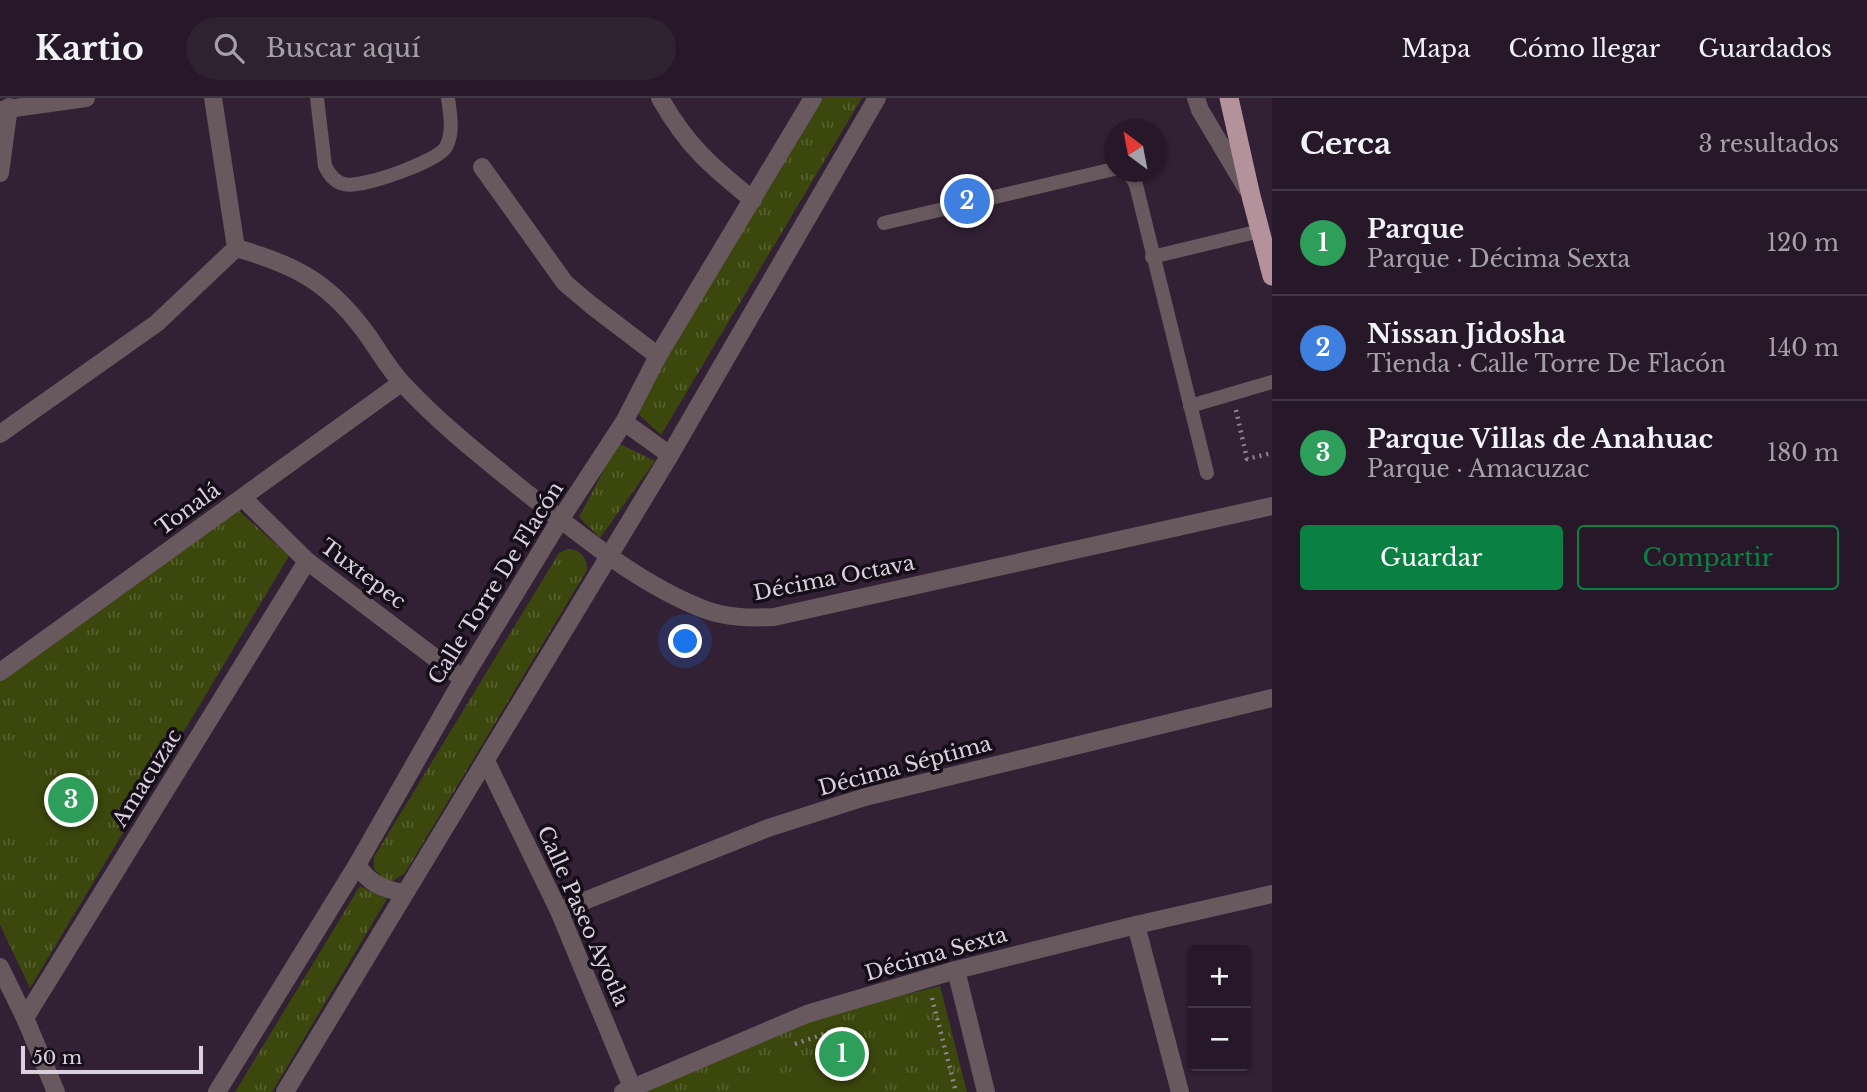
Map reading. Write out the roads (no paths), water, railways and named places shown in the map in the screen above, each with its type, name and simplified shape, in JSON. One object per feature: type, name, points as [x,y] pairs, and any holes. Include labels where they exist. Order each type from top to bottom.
[{"type":"highway","points":[[1229,98],[1272,276]]},
{"type":"street","points":[[0,173],[4,108],[86,98]]},
{"type":"street","points":[[0,434],[157,323],[236,248],[213,98]]},
{"type":"street","points":[[660,98],[677,128],[706,162],[753,201]]},
{"type":"street","name":"Calle Torre De Flacón","points":[[217,1092],[357,865],[463,679],[560,520],[624,422],[658,356],[813,98]]},
{"type":"street","points":[[285,1092],[670,455],[877,98]]},
{"type":"street","points":[[1196,98],[1200,110],[1251,196]]},
{"type":"street","points":[[482,167],[565,283],[658,356]]},
{"type":"street","name":"Décima Octava","points":[[236,248],[276,260],[317,282],[361,327],[401,383],[447,429],[560,520],[663,591],[707,610],[740,619],[774,617],[1272,506]]},
{"type":"street","name":"Tonalá","points":[[0,672],[401,383]]},
{"type":"street","points":[[624,422],[670,455]]},
{"type":"street","name":"Tuxtepec","points":[[243,498],[307,561],[463,679]]},
{"type":"street","name":"Amacuzac","points":[[25,1018],[307,561]]},
{"type":"street","name":"Décima Séptima","points":[[559,911],[768,828],[865,797],[1272,698]]},
{"type":"street","name":"Calle Paseo Ayotla","points":[[486,761],[559,911],[630,1091]]},
{"type":"street","points":[[357,865],[373,884],[404,893]]},
{"type":"street","name":"Décima Sexta","points":[[630,1091],[807,1014],[956,970],[1272,894]]},
{"type":"street","points":[[1136,925],[1180,1092]]},
{"type":"street","points":[[0,967],[56,1092]]},
{"type":"street","points":[[956,970],[986,1092]]},
{"type":"lane","points":[[317,98],[325,166],[330,175],[348,186],[384,177],[437,156],[446,147],[452,127],[448,98]]},
{"type":"lane","points":[[884,223],[1104,172]]},
{"type":"lane","points":[[1134,182],[1207,473]]},
{"type":"lane","points":[[1153,257],[1260,231]]},
{"type":"lane","points":[[1190,406],[1272,382]]},
{"type":"place","name":"Nissan Jidosha","points":[[967,201]]},
{"type":"place","name":"Parque Villas de Anahuac","points":[[71,800]]},
{"type":"place","name":"Parque","points":[[842,1054]]}]
